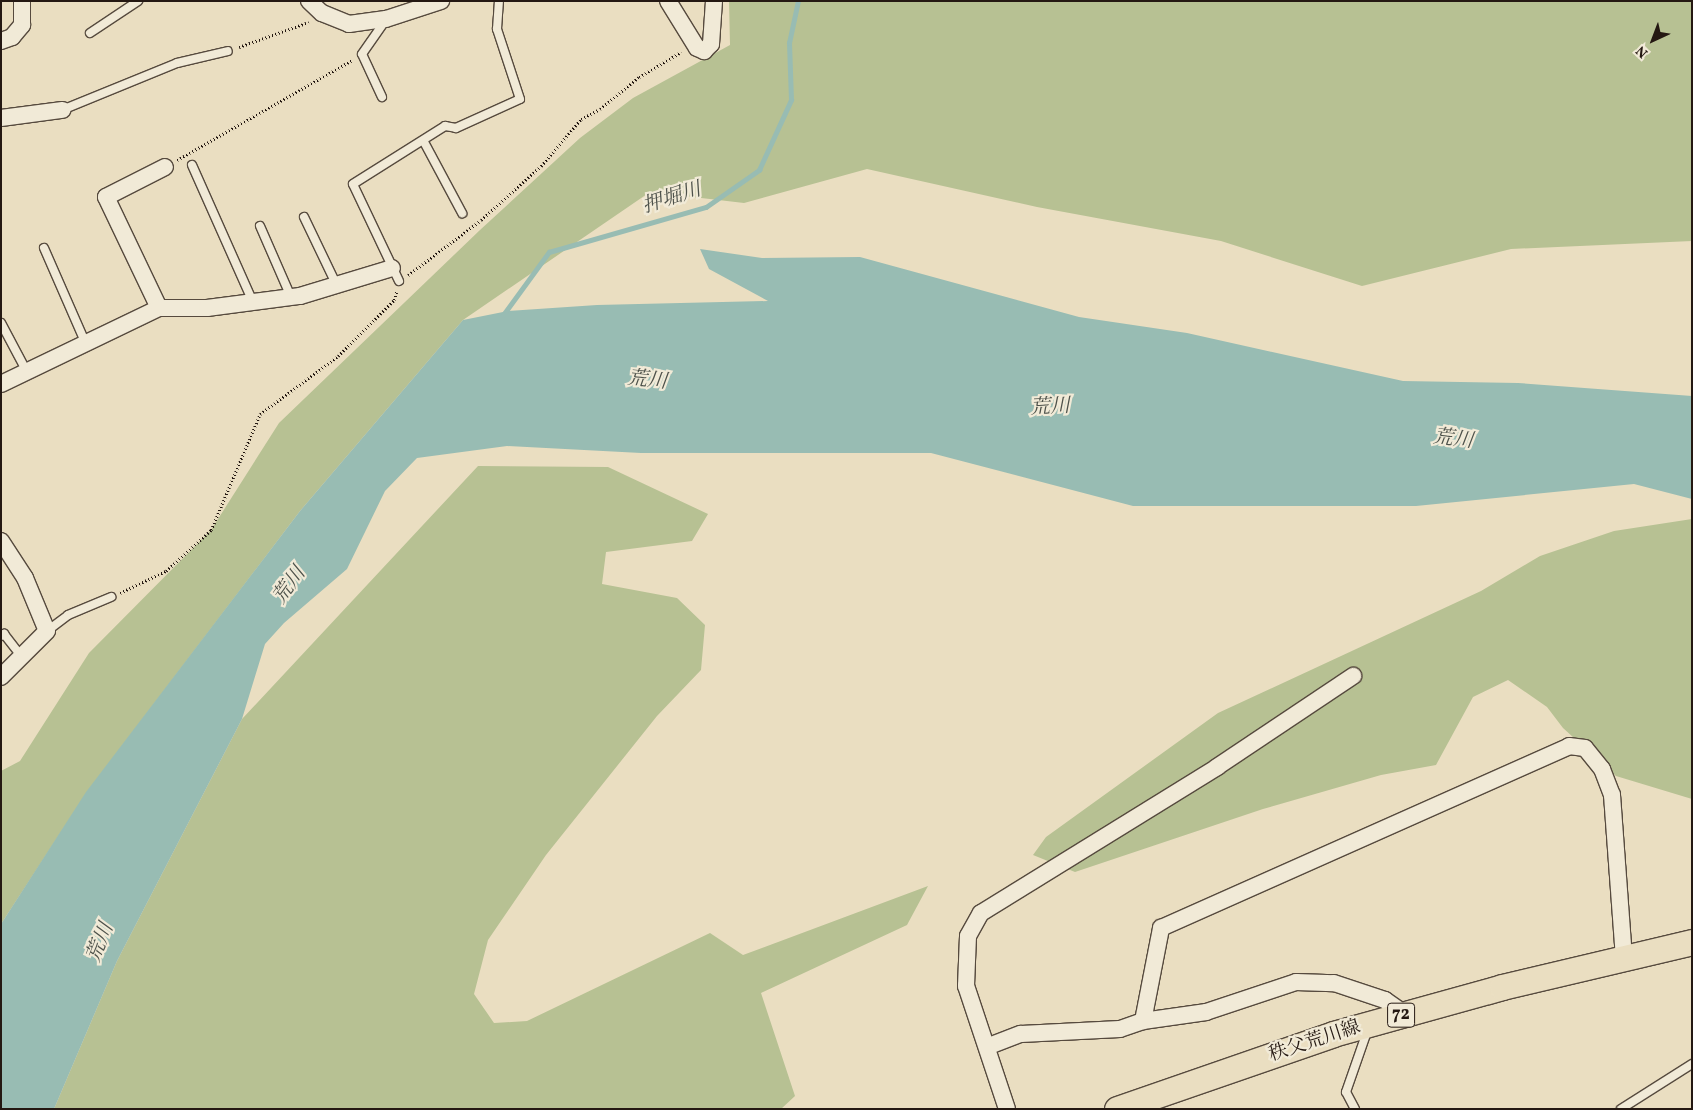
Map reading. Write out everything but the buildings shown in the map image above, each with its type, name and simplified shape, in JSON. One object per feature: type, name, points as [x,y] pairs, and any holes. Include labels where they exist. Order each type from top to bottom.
[{"type":"main road","name":"秩父荒川線","points":[[1117,1109],[1370,1024],[1692,942]]},
{"type":"street","points":[[1,41],[12,38],[22,25],[22,1]]},
{"type":"street","points":[[309,1],[322,13],[349,24],[386,19],[441,1]]},
{"type":"street","points":[[668,1],[697,48],[704,51],[711,44],[714,1]]},
{"type":"street","points":[[1,118],[62,110]]},
{"type":"street","points":[[159,308],[106,197],[164,167]]},
{"type":"street","points":[[1,384],[87,346],[159,308],[207,308],[291,297],[395,274]]},
{"type":"street","points":[[1,541],[25,578],[47,631],[23,658],[1,677]]},
{"type":"street","points":[[1007,1109],[989,1046],[966,986],[968,936],[981,913],[1216,767],[1353,676]]},
{"type":"street","points":[[1143,1021],[1161,928],[1569,746],[1585,748],[1602,769],[1612,795],[1624,958]]},
{"type":"street","points":[[989,1046],[1021,1034],[1120,1029],[1143,1021],[1206,1012],[1296,982],[1334,983],[1385,1000],[1405,1014]]},
{"type":"lane","points":[[90,33],[138,1]]},
{"type":"lane","points":[[395,274],[353,184],[424,142],[445,126],[456,128],[520,99],[497,29],[499,1]]},
{"type":"lane","points":[[382,97],[362,54],[386,19]]},
{"type":"lane","points":[[62,110],[177,63],[228,51]]},
{"type":"lane","points":[[424,142],[462,213]]},
{"type":"lane","points":[[192,165],[253,302]]},
{"type":"lane","points":[[304,217],[338,288]]},
{"type":"lane","points":[[260,226],[291,297]]},
{"type":"lane","points":[[44,248],[87,346]]},
{"type":"lane","points":[[1,323],[27,372]]},
{"type":"lane","points":[[47,631],[68,615],[111,597]]},
{"type":"lane","points":[[1,636],[4,634],[23,658]]},
{"type":"lane","points":[[1355,1109],[1346,1092],[1370,1024]]},
{"type":"lane","points":[[1621,1109],[1692,1064]]},
{"type":"path","points":[[228,51],[322,13]]},
{"type":"path","points":[[111,597],[166,571],[211,530],[260,414],[338,356],[394,300],[395,274],[481,220],[541,166],[581,119],[600,109],[639,76],[685,50],[697,48]]},
{"type":"path","points":[[164,167],[362,54]]},
{"type":"green space","points":[[729,1],[1692,1],[1692,241],[1511,249],[1362,286],[1221,241],[1037,207],[867,169],[744,203],[650,192],[463,320],[300,511],[87,792],[1,924],[1,771],[20,761],[89,653],[211,530],[279,423],[480,230],[580,138],[633,98],[730,45]]},
{"type":"green space","points":[[478,466],[608,467],[708,514],[692,541],[606,552],[602,584],[677,598],[705,625],[701,670],[657,716],[546,855],[488,940],[474,994],[494,1023],[527,1021],[710,933],[743,955],[928,886],[907,925],[761,993],[795,1096],[781,1109],[54,1109],[117,961],[242,719]]},
{"type":"green space","points":[[1692,519],[1692,799],[1616,776],[1563,728],[1547,707],[1508,680],[1473,697],[1436,765],[1381,775],[1263,809],[1075,872],[1033,855],[1046,837],[1218,713],[1481,591],[1540,556],[1614,531]]},
{"type":"water","name":"荒川","points":[[700,249],[762,258],[860,257],[1079,317],[1187,333],[1403,381],[1518,383],[1692,396],[1692,499],[1634,484],[1416,506],[1133,506],[931,453],[641,453],[507,446],[417,458],[385,491],[347,569],[284,623],[265,644],[242,719],[117,961],[54,1109],[1,1109],[1,924],[86,792],[300,511],[463,320],[508,311],[597,305],[768,301],[709,269]]},
{"type":"waterway","name":"押堀川","points":[[503,315],[549,252],[706,207],[759,170],[791,100],[789,43],[798,1]]}]
